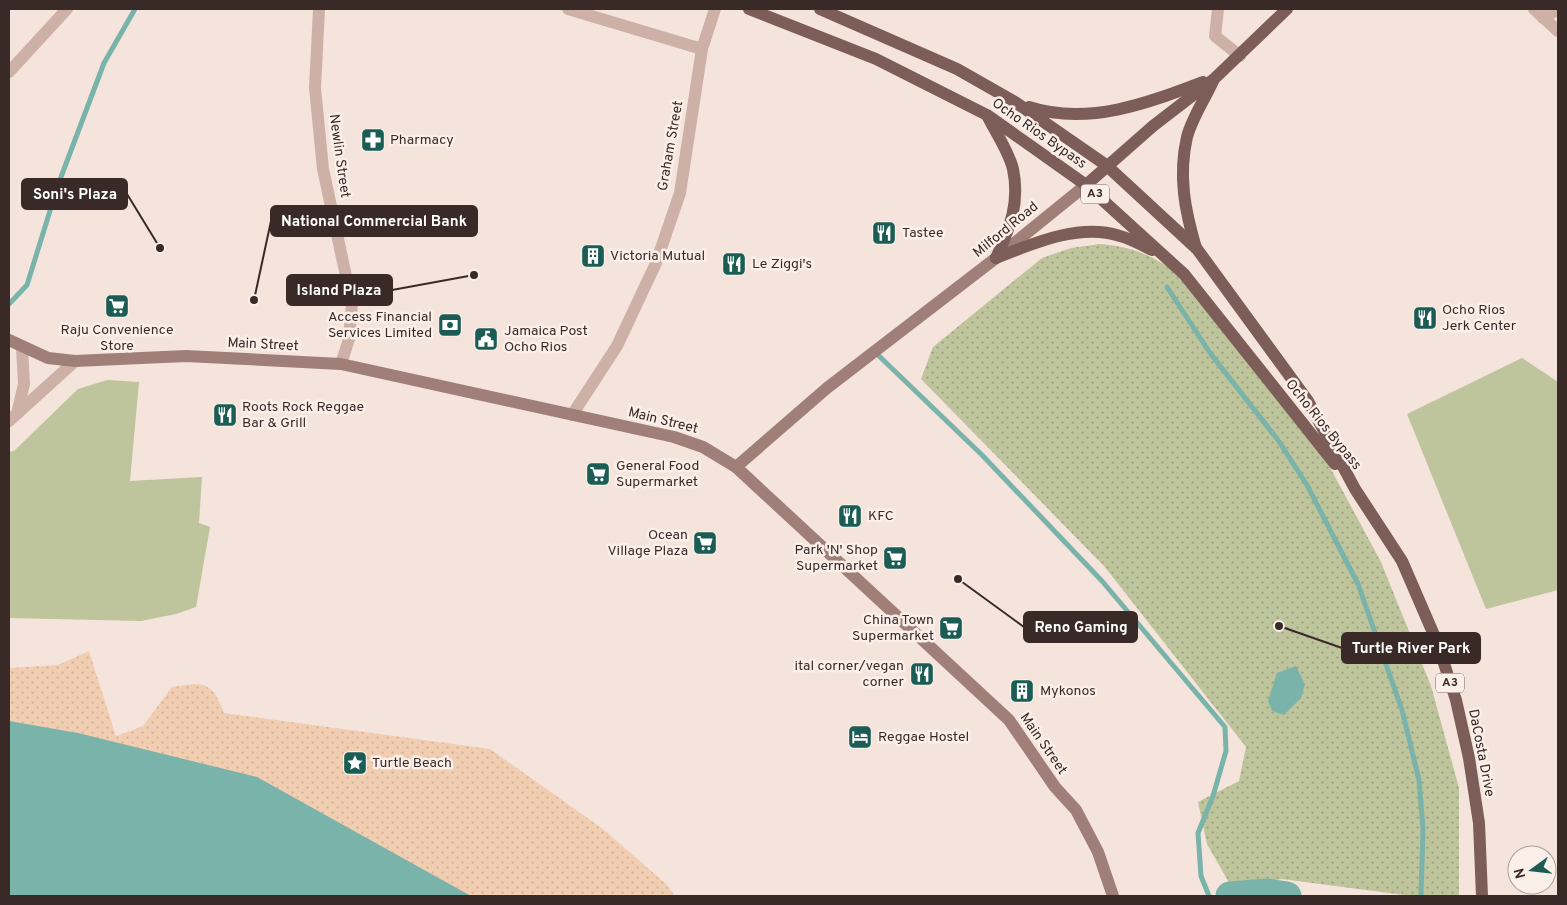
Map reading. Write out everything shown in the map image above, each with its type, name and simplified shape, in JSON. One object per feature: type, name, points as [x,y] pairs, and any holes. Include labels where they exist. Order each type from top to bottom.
[{"type":"main road","name":"Ocho Rios Bypass","points":[[749,9],[876,58],[987,115],[1086,185],[1184,274],[1355,489]]},
{"type":"main road","name":"Ocho Rios Bypass","points":[[820,9],[957,69],[1015,102],[1106,165],[1197,249],[1308,401],[1355,489]]},
{"type":"main road","name":"Milford Road","points":[[1086,185],[1106,165],[1240,56],[1287,9]]},
{"type":"main road","points":[[1015,102],[1049,113],[1113,111],[1144,104],[1214,78]]},
{"type":"main road","points":[[1197,249],[1185,213],[1182,171],[1188,136],[1214,78]]},
{"type":"main road","points":[[987,115],[1012,168],[1015,200],[1011,226],[996,258]]},
{"type":"main road","points":[[996,258],[1057,237],[1089,231],[1120,235],[1153,251],[1184,274]]},
{"type":"main road","name":"DaCosta Drive","points":[[1355,489],[1402,561],[1438,642],[1456,700],[1468,758],[1479,823],[1482,896]]},
{"type":"street","points":[[9,72],[67,9]]},
{"type":"street","name":"Newlin Street","points":[[319,9],[316,88],[323,169],[352,304],[349,339],[341,364]]},
{"type":"street","points":[[568,9],[702,49]]},
{"type":"street","name":"Graham Street","points":[[572,415],[617,346],[656,263],[680,193],[702,49],[715,9]]},
{"type":"street","points":[[1218,9],[1215,36],[1240,56]]},
{"type":"street","points":[[1534,9],[1558,31]]},
{"type":"street","points":[[1543,18],[1558,9]]},
{"type":"street","name":"Milford Road","points":[[736,467],[827,388],[996,258],[1086,185]]},
{"type":"street","name":"Main Street","points":[[9,340],[22,348],[48,358],[75,361],[186,356],[341,364],[696,444],[736,467],[1009,720],[1055,787],[1076,810],[1098,852],[1113,896]]},
{"type":"street","points":[[13,417],[24,384],[22,348]]},
{"type":"street","points":[[13,417],[75,361]]},
{"type":"green space","points":[[1100,244],[1123,247],[1142,253],[1179,274],[1319,447],[1381,562],[1431,686],[1459,788],[1459,896],[1412,896],[1282,879],[1231,886],[1207,844],[1198,802],[1239,781],[1246,747],[1104,566],[921,379],[933,347],[1042,258],[1071,248]]},
{"type":"green space","points":[[1522,358],[1558,382],[1558,590],[1486,609],[1407,414]]},
{"type":"green space","points":[[107,380],[139,382],[130,481],[202,477],[199,523],[210,527],[196,607],[176,614],[141,621],[9,618],[9,452],[14,451],[78,389]]},
{"type":"sand","name":"Turtle Beach","points":[[89,651],[116,736],[143,726],[172,687],[192,684],[206,686],[211,689],[220,702],[224,713],[490,749],[603,829],[666,884],[675,896],[470,896],[9,721],[9,668],[58,665]]},
{"type":"water","points":[[1296,666],[1305,684],[1301,698],[1284,715],[1272,711],[1268,701],[1277,673]]},
{"type":"water","points":[[9,721],[78,733],[257,777],[471,896],[9,896]]},
{"type":"waterway","points":[[9,304],[27,285],[58,185],[104,63],[135,9]]},
{"type":"waterway","points":[[1167,287],[1210,353],[1278,440],[1307,485],[1358,584],[1402,710],[1419,780],[1423,829],[1421,896]]},
{"type":"waterway","points":[[879,356],[982,455],[1102,581],[1225,727],[1226,751],[1213,796],[1198,833],[1201,876],[1209,896]]},
{"type":"waterway","points":[[1230,896],[1267,893],[1287,896]]},
{"type":"place","name":"Pharmacy","points":[[373,140]]},
{"type":"place","name":"Tastee","points":[[884,233]]},
{"type":"place","name":"Soni's Plaza","points":[[160,248]]},
{"type":"place","name":"Victoria Mutual","points":[[593,256]]},
{"type":"place","name":"Le Ziggi's","points":[[734,264]]},
{"type":"place","name":"Island Plaza","points":[[474,275]]},
{"type":"place","name":"National Commercial Bank","points":[[254,300]]},
{"type":"place","name":"Raju Convenience Store","points":[[117,306]]},
{"type":"place","name":"Ocho Rios Jerk Center","points":[[1425,318]]},
{"type":"place","name":"Access Financial Services Limited","points":[[450,325]]},
{"type":"place","name":"Jamaica Post Ocho Rios","points":[[486,339]]},
{"type":"place","name":"Roots Rock Reggae Bar & Grill","points":[[225,415]]},
{"type":"place","name":"General Food Supermarket","points":[[598,474]]},
{"type":"place","name":"KFC","points":[[850,516]]},
{"type":"place","name":"Ocean Village Plaza","points":[[705,543]]},
{"type":"place","name":"Park 'N' Shop Supermarket","points":[[895,558]]},
{"type":"place","name":"Reno Gaming","points":[[958,579]]},
{"type":"place","name":"Turtle River Park","points":[[1279,626]]},
{"type":"place","name":"China Town Supermarket","points":[[951,628]]},
{"type":"place","name":"ital corner/vegan corner","points":[[922,674]]},
{"type":"place","name":"Mykonos","points":[[1022,691]]},
{"type":"place","name":"Reggae Hostel","points":[[860,737]]},
{"type":"place","name":"Turtle Beach","points":[[355,763]]}]
